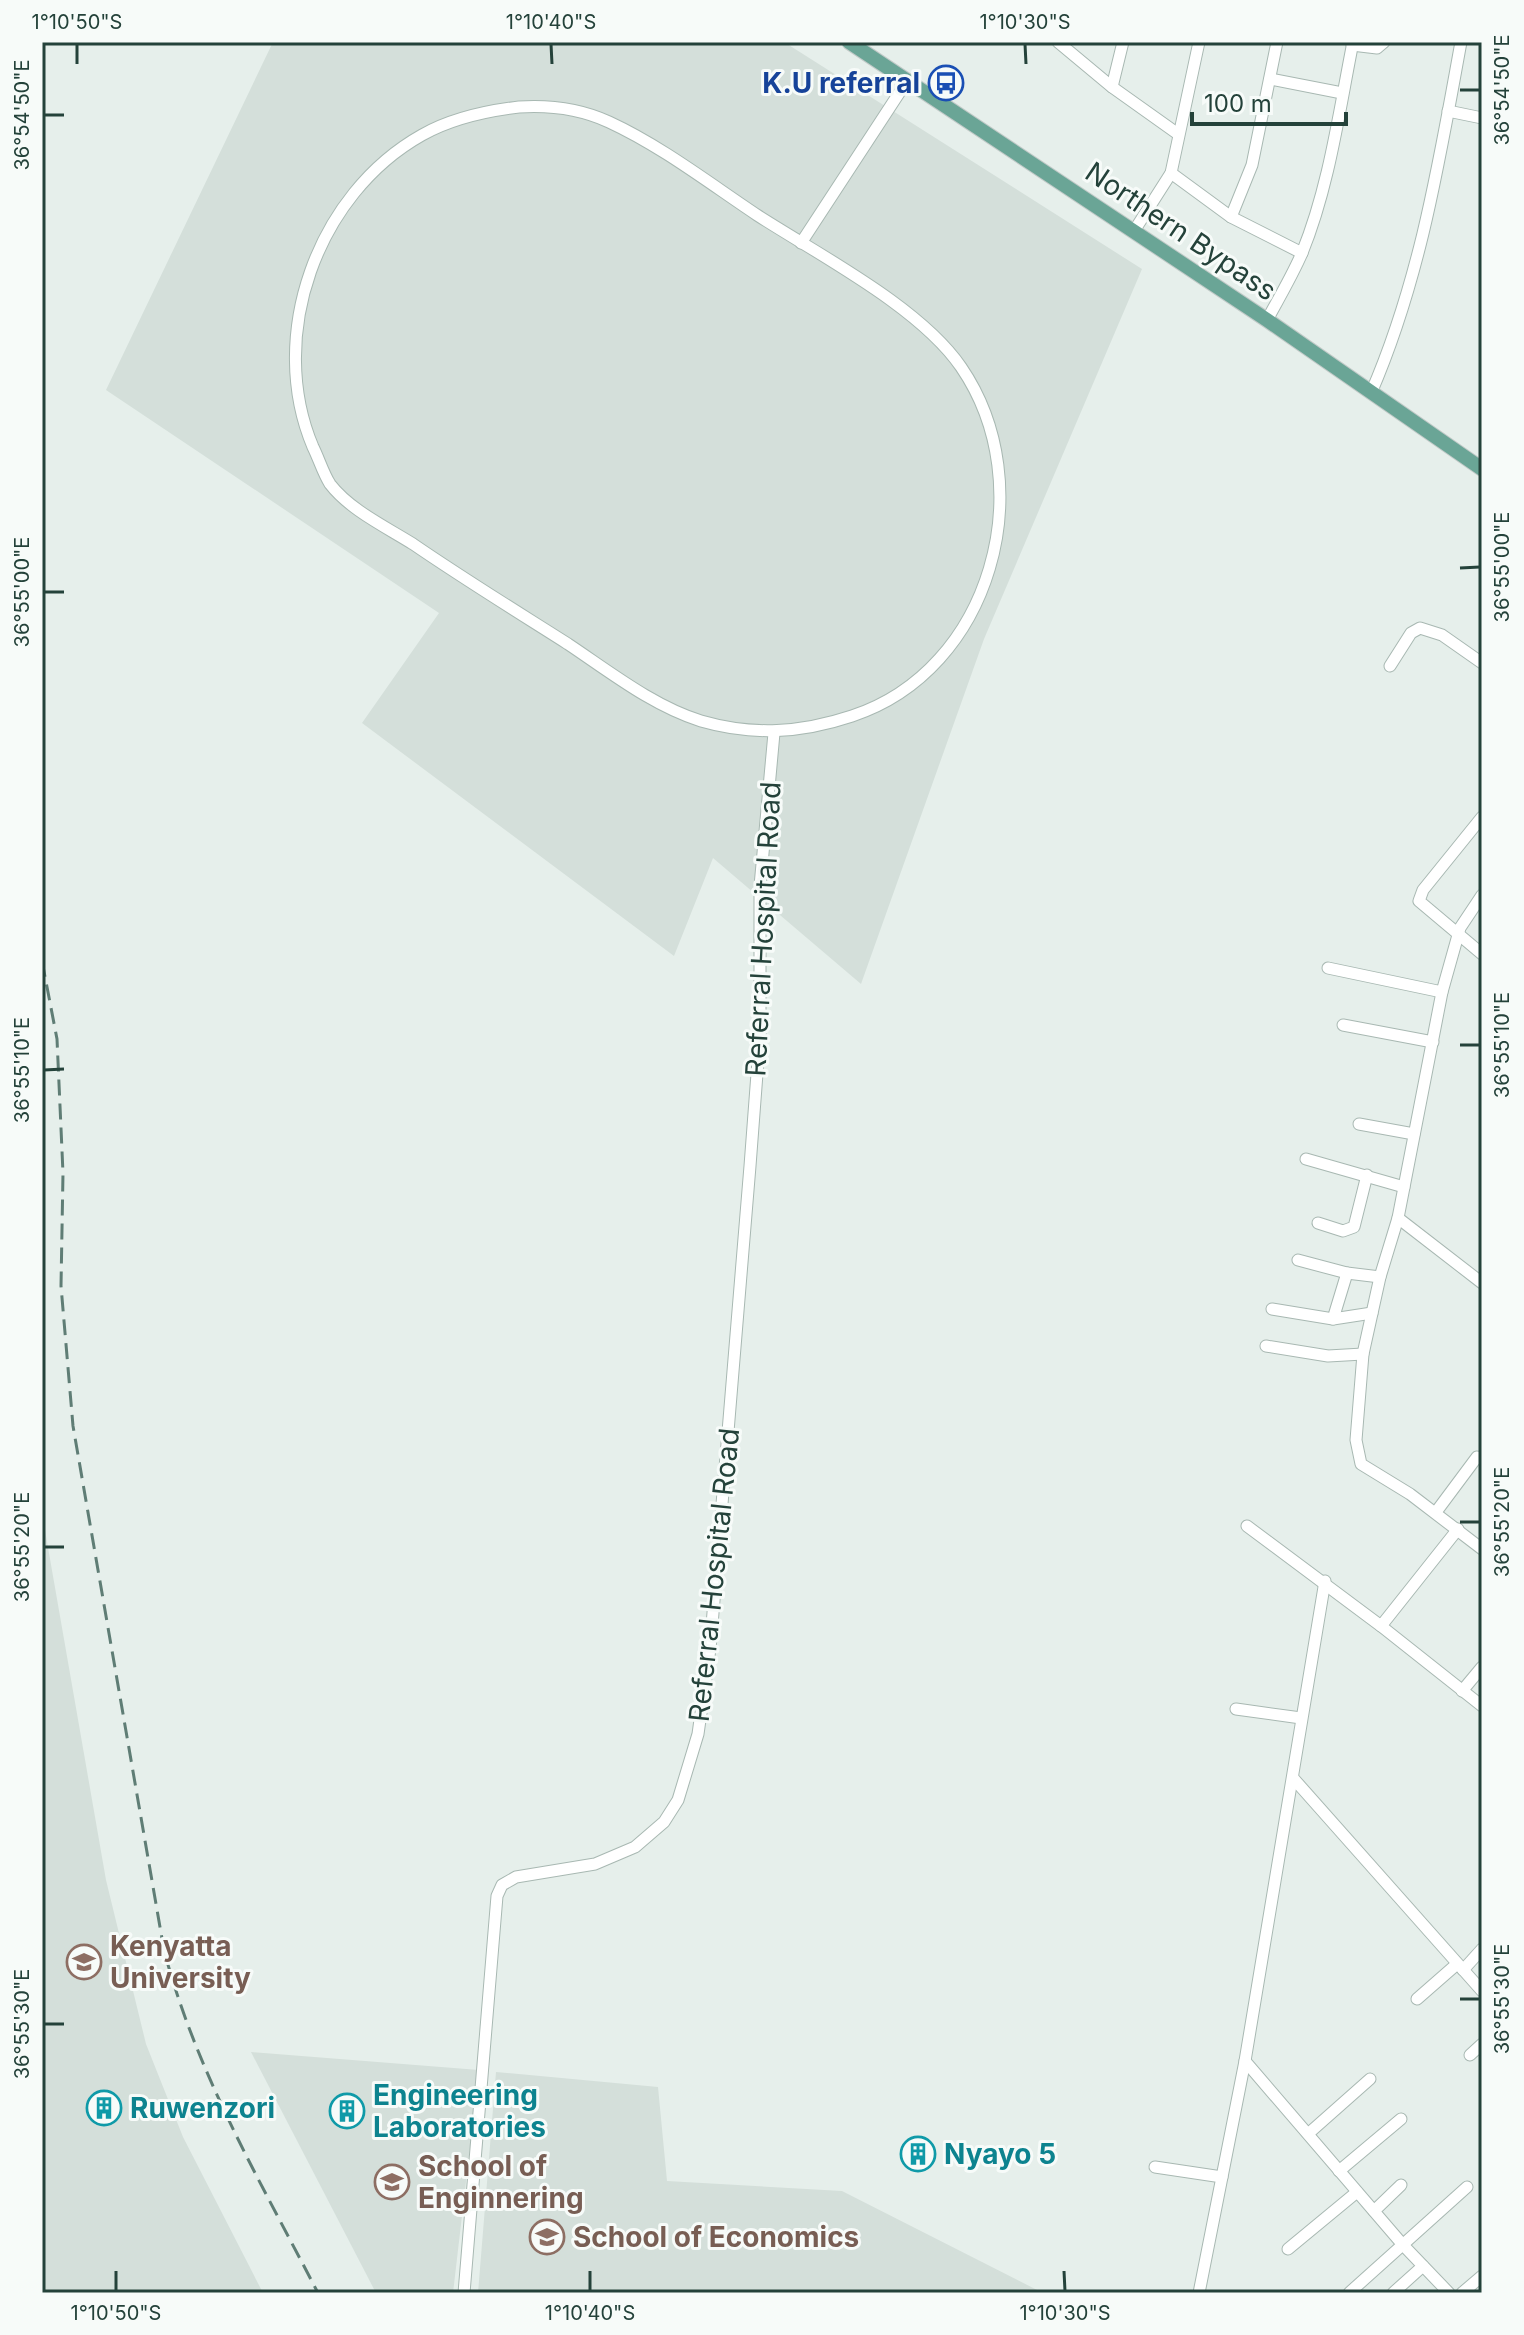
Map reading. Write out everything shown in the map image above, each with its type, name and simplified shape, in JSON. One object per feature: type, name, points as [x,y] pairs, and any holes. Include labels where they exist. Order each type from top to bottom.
[{"type":"main road","name":"Northern Bypass","points":[[849,42],[1267,320],[1482,469]]},
{"type":"street","points":[[1058,42],[1112,87],[1178,134]]},
{"type":"street","points":[[1112,87],[1123,42]]},
{"type":"street","points":[[1134,231],[1171,173],[1199,42]]},
{"type":"street","points":[[1231,217],[1252,165],[1277,42]]},
{"type":"street","points":[[1267,320],[1302,253],[1327,169],[1352,43],[1377,48],[1384,42]]},
{"type":"street","points":[[1371,393],[1416,272],[1461,42]]},
{"type":"street","points":[[1270,79],[1342,93]]},
{"type":"street","points":[[801,243],[907,81]]},
{"type":"street","points":[[519,107],[557,107],[608,121],[912,317],[961,366],[989,422],[998,465],[1000,510],[995,552],[985,588],[949,646],[923,674],[868,710],[812,727],[774,733],[725,727],[672,710],[351,503],[328,481],[308,433],[297,394],[297,323],[311,267],[348,203],[365,181],[417,137],[475,113],[519,107]]},
{"type":"street","points":[[1448,111],[1482,118]]},
{"type":"street","points":[[1171,173],[1231,217],[1302,253]]},
{"type":"street","points":[[1390,666],[1411,633],[1420,628],[1442,635],[1482,663]]},
{"type":"street","name":"Referral Hospital Road","points":[[464,2293],[497,1896],[502,1885],[516,1877],[595,1864],[635,1847],[664,1822],[678,1800],[698,1734],[710,1649],[753,1136],[760,1034],[760,886],[774,733]]},
{"type":"street","points":[[1482,817],[1420,898],[1420,905],[1482,954]]},
{"type":"street","points":[[1482,895],[1457,936],[1442,992],[1398,1218],[1380,1277],[1363,1354],[1356,1456],[1361,1464],[1436,1512],[1482,1549]]},
{"type":"street","points":[[1328,968],[1442,992]]},
{"type":"street","points":[[1343,1025],[1433,1042]]},
{"type":"street","points":[[1359,1124],[1414,1134]]},
{"type":"street","points":[[1306,1159],[1404,1187]]},
{"type":"street","points":[[1318,1223],[1349,1232],[1354,1227],[1367,1175]]},
{"type":"street","points":[[1398,1218],[1482,1283]]},
{"type":"street","points":[[1298,1260],[1347,1273],[1380,1277]]},
{"type":"street","points":[[1333,1319],[1347,1273]]},
{"type":"street","points":[[1272,1309],[1333,1319],[1372,1313]]},
{"type":"street","points":[[1266,1346],[1328,1356],[1363,1354]]},
{"type":"street","points":[[1436,1512],[1477,1457]]},
{"type":"street","points":[[1247,1526],[1325,1581],[1482,1706]]},
{"type":"street","points":[[1381,1626],[1458,1529]]},
{"type":"street","points":[[1199,2293],[1245,2061],[1325,1581]]},
{"type":"street","points":[[1462,1691],[1482,1667]]},
{"type":"street","points":[[1236,1709],[1301,1718]]},
{"type":"street","points":[[1293,1778],[1482,1991]]},
{"type":"street","points":[[1417,1999],[1482,1949]]},
{"type":"street","points":[[1470,2055],[1482,2044]]},
{"type":"street","points":[[1245,2061],[1403,2245],[1449,2293]]},
{"type":"street","points":[[1309,2133],[1370,2079]]},
{"type":"street","points":[[1339,2171],[1401,2119]]},
{"type":"street","points":[[1155,2167],[1222,2177]]},
{"type":"street","points":[[1374,2211],[1401,2185]]},
{"type":"street","points":[[1349,2293],[1467,2187]]},
{"type":"street","points":[[1288,2249],[1357,2192]]},
{"type":"street","points":[[1393,2293],[1423,2266]]},
{"type":"street","points":[[1462,2293],[1482,2276]]},
{"type":"shaded area","points":[[273,42],[784,42],[1142,269],[984,639],[861,984],[713,858],[674,956],[362,723],[439,613],[106,390]]},
{"type":"shaded area","name":"Kenyatta University","points":[[42,1513],[106,1880],[146,2044],[183,2137],[263,2293],[42,2293]]},
{"type":"shaded area","name":"School of Enginnering","points":[[251,2052],[479,2070],[453,2293],[376,2293]]},
{"type":"shaded area","points":[[496,2072],[658,2087],[667,2181],[842,2191],[1043,2293],[478,2293]]},
{"type":"railway","points":[[42,961],[57,1039],[63,1173],[61,1286],[73,1426],[164,1950],[177,1995],[211,2083],[318,2293]]},
{"type":"place","name":"K.U referral","points":[[946,83]]},
{"type":"place","name":"Kenyatta University","points":[[84,1962]]},
{"type":"place","name":"Ruwenzori","points":[[104,2108]]},
{"type":"place","name":"Engineering Laboratories","points":[[347,2111]]},
{"type":"place","name":"Nyayo 5","points":[[918,2154]]},
{"type":"place","name":"School of Enginnering","points":[[392,2182]]},
{"type":"place","name":"School of Economics","points":[[547,2237]]}]
